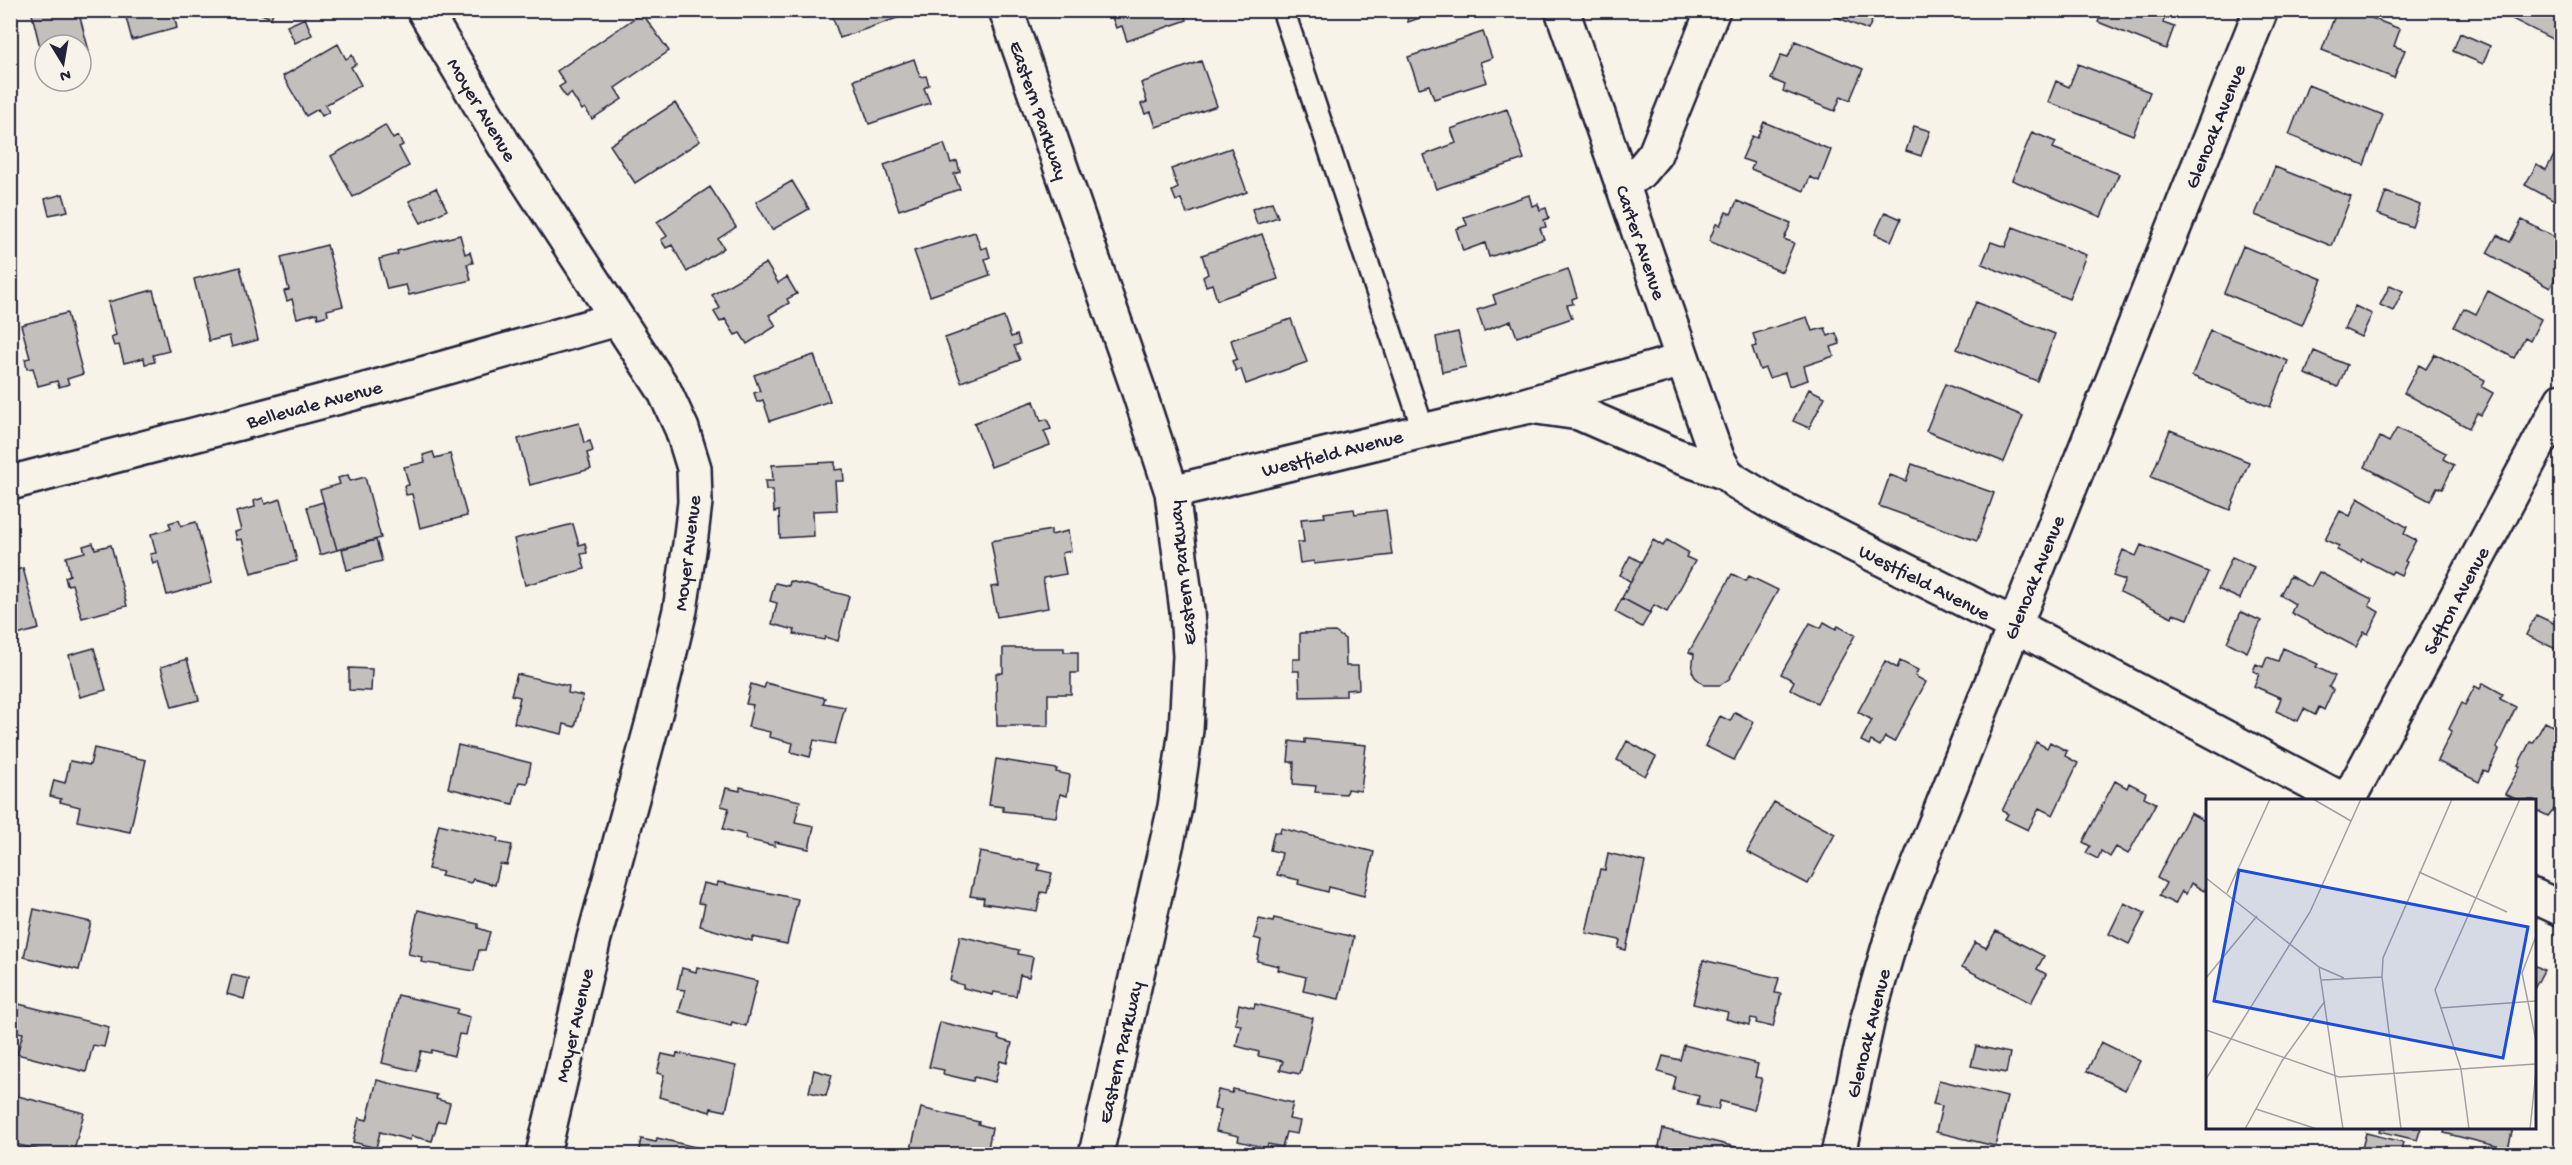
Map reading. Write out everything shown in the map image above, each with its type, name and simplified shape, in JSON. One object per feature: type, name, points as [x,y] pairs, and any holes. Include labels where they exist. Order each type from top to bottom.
[{"type":"street","name":"Moyer Avenue","points":[[424,10],[503,143],[664,390],[682,429],[694,468],[695,502],[677,621],[656,710],[594,938],[543,1155]]},
{"type":"street","name":"Eastern Parkway","points":[[1006,10],[1172,492],[1190,656],[1185,730],[1175,807],[1096,1155]]},
{"type":"street","name":"Carter Avenue","points":[[1562,10],[1717,457],[1726,472]]},
{"type":"street","points":[[1622,185],[1640,172],[1655,154],[1713,10]]},
{"type":"street","name":"Glenoak Avenue","points":[[1838,1155],[1868,1018],[1893,932],[2261,10]]},
{"type":"street","name":"Bellevale Avenue","points":[[10,483],[373,388],[617,319]]},
{"type":"street","name":"Westfield Avenue","points":[[1493,414],[1683,360]]},
{"type":"street","name":"Sefton Avenue","points":[[2346,799],[2562,400]]},
{"type":"street","name":"Westfield Avenue","points":[[1172,492],[1423,429],[1530,406],[1579,413],[1675,455],[1726,472],[1735,481],[1775,505],[2014,625],[2341,799]]},
{"type":"street","points":[[2536,896],[2562,909]]},
{"type":"lane","points":[[1283,10],[1423,429]]},
{"type":"building","points":[[31,10],[78,10],[84,33],[37,33]]},
{"type":"building","points":[[124,10],[173,10],[177,28],[132,40]]},
{"type":"building","points":[[252,10],[274,10],[271,18]]},
{"type":"building","points":[[830,10],[897,10],[900,17],[840,38]]},
{"type":"building","points":[[1117,10],[1183,10],[1187,20],[1127,41],[1122,26],[1116,28],[1112,17],[1118,15]]},
{"type":"building","points":[[1405,10],[1442,10],[1408,22]]},
{"type":"building","points":[[1819,10],[1886,10],[1883,19],[1874,16],[1868,30]]},
{"type":"building","points":[[2103,10],[2167,10],[2163,23],[2174,27],[2166,49],[2098,22]]},
{"type":"building","points":[[2337,10],[2351,10],[2400,29],[2394,46],[2405,50],[2394,78],[2322,50]]},
{"type":"building","points":[[2516,10],[2562,10],[2562,25],[2554,40],[2512,19]]},
{"type":"building","points":[[642,13],[669,51],[615,88],[622,99],[592,119],[585,108],[582,110],[571,93],[566,97],[559,87],[565,83],[557,71]]},
{"type":"building","points":[[305,18],[312,35],[295,43],[287,26]]},
{"type":"building","points":[[1483,32],[1492,58],[1480,62],[1487,82],[1434,99],[1429,85],[1419,88],[1408,57]]},
{"type":"building","points":[[2460,33],[2490,46],[2483,64],[2453,51]]},
{"type":"building","points":[[1795,41],[1863,69],[1850,100],[1841,96],[1835,111],[1783,91],[1785,85],[1771,79],[1781,55],[1788,57]]},
{"type":"building","points":[[338,44],[346,59],[352,55],[356,64],[351,67],[361,85],[325,105],[329,112],[322,116],[318,109],[306,116],[283,76]]},
{"type":"building","points":[[914,59],[920,77],[926,76],[929,85],[924,88],[930,103],[869,124],[854,80]]},
{"type":"building","points":[[1201,61],[1217,106],[1156,127],[1151,112],[1145,114],[1141,104],[1147,102],[1141,83]]},
{"type":"building","points":[[2078,64],[2150,92],[2133,135],[2048,102],[2056,81],[2069,87]]},
{"type":"building","points":[[2308,85],[2383,115],[2364,165],[2289,135]]},
{"type":"building","points":[[675,103],[700,141],[635,183],[610,145]]},
{"type":"building","points":[[1507,109],[1524,159],[1436,189],[1424,155],[1456,143],[1451,129]]},
{"type":"building","points":[[1764,122],[1831,150],[1819,181],[1810,177],[1804,191],[1751,169],[1754,163],[1742,159],[1752,136],[1757,138]]},
{"type":"building","points":[[385,125],[393,139],[398,136],[403,145],[399,147],[409,166],[353,197],[331,156]]},
{"type":"building","points":[[1914,126],[1930,131],[1921,156],[1906,151]]},
{"type":"building","points":[[2032,132],[2056,142],[2053,148],[2119,174],[2101,217],[2012,180]]},
{"type":"building","points":[[944,144],[951,163],[957,161],[960,172],[954,174],[960,189],[899,210],[884,165]]},
{"type":"building","points":[[1231,148],[1247,192],[1187,214],[1181,199],[1176,201],[1172,191],[1178,188],[1171,169]]},
{"type":"building","points":[[2557,150],[2562,152],[2562,205],[2525,185],[2537,164],[2546,170]]},
{"type":"building","points":[[2275,167],[2351,197],[2332,246],[2255,215]]},
{"type":"building","points":[[792,181],[809,209],[772,230],[756,202]]},
{"type":"building","points":[[710,187],[736,227],[718,239],[724,248],[687,272],[672,245],[666,248],[661,240],[667,236],[657,222]]},
{"type":"building","points":[[436,188],[447,210],[421,223],[409,201]]},
{"type":"building","points":[[2386,192],[2420,205],[2412,227],[2378,214]]},
{"type":"building","points":[[63,194],[68,211],[49,215],[45,199]]},
{"type":"building","points":[[1529,195],[1532,206],[1538,204],[1540,210],[1546,208],[1549,218],[1544,220],[1546,227],[1540,228],[1544,239],[1489,257],[1485,243],[1463,251],[1456,229],[1467,225],[1464,217]]},
{"type":"building","points":[[1737,201],[1791,223],[1784,239],[1794,243],[1782,272],[1709,241],[1716,224],[1720,225],[1726,212],[1731,214]]},
{"type":"building","points":[[1272,202],[1278,217],[1257,224],[1252,209]]},
{"type":"building","points":[[1885,212],[1901,219],[1891,241],[1875,234]]},
{"type":"building","points":[[2522,220],[2562,241],[2562,270],[2560,269],[2550,288],[2487,253],[2497,235],[2510,242]]},
{"type":"building","points":[[2013,227],[2086,255],[2069,299],[1982,264],[1991,242],[2005,247]]},
{"type":"building","points":[[975,232],[981,249],[987,247],[990,257],[985,259],[990,275],[930,296],[914,251]]},
{"type":"building","points":[[1262,234],[1278,279],[1217,300],[1212,284],[1206,286],[1203,277],[1208,274],[1202,255]]},
{"type":"building","points":[[460,235],[465,254],[470,252],[473,263],[467,264],[471,280],[409,295],[406,285],[387,289],[379,259],[398,254],[397,251]]},
{"type":"building","points":[[327,245],[343,306],[327,310],[328,315],[318,318],[317,313],[297,318],[292,299],[287,301],[284,291],[289,290],[281,257]]},
{"type":"building","points":[[2243,246],[2322,279],[2302,325],[2224,293]]},
{"type":"building","points":[[766,263],[778,283],[787,277],[797,294],[787,299],[789,303],[769,315],[776,326],[747,344],[740,333],[735,335],[725,319],[720,322],[714,312],[720,308],[712,295]]},
{"type":"building","points":[[240,267],[258,340],[232,347],[229,336],[209,341],[194,279]]},
{"type":"building","points":[[1568,269],[1577,297],[1572,299],[1573,304],[1567,305],[1572,318],[1517,337],[1511,321],[1484,331],[1477,310],[1496,304],[1493,295]]},
{"type":"building","points":[[2390,285],[2403,291],[2393,311],[2380,305]]},
{"type":"building","points":[[153,290],[169,351],[153,355],[155,362],[145,364],[144,358],[124,363],[119,345],[114,346],[111,337],[116,335],[108,302]]},
{"type":"building","points":[[2488,291],[2541,319],[2530,341],[2525,338],[2514,358],[2454,327],[2464,308],[2476,314]]},
{"type":"building","points":[[1976,302],[2055,334],[2037,381],[1957,349]]},
{"type":"building","points":[[2355,306],[2372,314],[2361,337],[2344,329]]},
{"type":"building","points":[[67,313],[83,374],[67,379],[69,384],[59,387],[57,381],[38,386],[33,368],[27,369],[25,359],[30,358],[21,325]]},
{"type":"building","points":[[1004,317],[1011,337],[1017,335],[1020,344],[1014,346],[1020,360],[961,382],[945,338]]},
{"type":"building","points":[[1807,317],[1812,331],[1825,328],[1828,336],[1836,333],[1840,344],[1831,347],[1834,356],[1804,366],[1808,380],[1789,386],[1785,373],[1769,378],[1765,368],[1760,370],[1752,347],[1757,346],[1753,334]]},
{"type":"building","points":[[1291,319],[1307,362],[1246,384],[1241,369],[1236,371],[1232,361],[1237,359],[1231,340]]},
{"type":"building","points":[[2210,330],[2288,361],[2270,407],[2192,376]]},
{"type":"building","points":[[1458,332],[1466,367],[1442,372],[1436,337]]},
{"type":"building","points":[[2314,351],[2347,365],[2338,387],[2305,374]]},
{"type":"building","points":[[2435,354],[2485,380],[2482,387],[2493,393],[2481,415],[2477,413],[2469,428],[2404,393],[2419,365],[2426,369]]},
{"type":"building","points":[[814,355],[830,401],[770,421],[763,400],[757,402],[754,393],[760,391],[754,375]]},
{"type":"building","points":[[1945,384],[2023,416],[2004,462],[1926,431]]},
{"type":"building","points":[[1809,389],[1825,397],[1809,428],[1793,421]]},
{"type":"building","points":[[1034,401],[1041,421],[1047,419],[1051,429],[1044,431],[1050,445],[991,467],[974,423]]},
{"type":"building","points":[[579,423],[584,443],[590,441],[593,451],[587,453],[591,469],[530,485],[518,439]]},
{"type":"building","points":[[2397,428],[2446,453],[2443,459],[2454,465],[2442,489],[2437,487],[2430,501],[2365,467],[2380,437],[2389,442]]},
{"type":"building","points":[[2170,430],[2249,462],[2230,510],[2151,477]]},
{"type":"building","points":[[433,452],[435,458],[450,454],[467,516],[420,528],[412,494],[406,495],[404,486],[409,485],[404,467],[425,462],[423,455]]},
{"type":"building","points":[[835,462],[835,470],[843,469],[844,481],[835,481],[837,510],[813,511],[814,536],[780,538],[779,511],[774,512],[773,490],[766,490],[765,481],[773,481],[772,465]]},
{"type":"building","points":[[1912,464],[1994,493],[1977,541],[1879,506],[1890,475],[1906,481]]},
{"type":"building","points":[[348,475],[350,481],[365,477],[381,538],[337,550],[320,490],[340,484],[338,478]]},
{"type":"building","points":[[263,498],[265,504],[281,499],[297,561],[251,573],[242,539],[237,540],[235,532],[241,530],[236,512],[255,507],[254,501]]},
{"type":"building","points":[[2358,498],[2407,527],[2404,534],[2416,540],[2405,561],[2407,562],[2401,575],[2393,571],[2391,574],[2362,559],[2361,562],[2337,550],[2339,546],[2325,540],[2340,511],[2350,516]]},
{"type":"building","points":[[323,502],[337,550],[320,555],[307,507]]},
{"type":"building","points":[[1354,509],[1355,514],[1386,510],[1392,555],[1314,564],[1314,561],[1300,563],[1297,542],[1304,542],[1301,519],[1325,517],[1324,513]]},
{"type":"building","points":[[179,520],[181,526],[196,522],[212,583],[167,595],[158,561],[153,563],[150,554],[156,553],[151,534],[171,529],[169,523]]},
{"type":"building","points":[[573,524],[579,545],[585,543],[587,553],[581,554],[585,569],[525,585],[514,539]]},
{"type":"building","points":[[1051,530],[1051,535],[1068,531],[1071,551],[1062,553],[1066,574],[1043,578],[1048,608],[997,617],[991,587],[999,586],[991,541]]},
{"type":"building","points":[[376,540],[382,561],[347,570],[342,549]]},
{"type":"building","points":[[1653,540],[1663,546],[1667,540],[1688,552],[1686,557],[1695,561],[1667,612],[1654,605],[1650,613],[1622,598]]},
{"type":"building","points":[[93,543],[95,549],[111,545],[127,606],[82,618],[72,584],[67,585],[65,577],[70,575],[66,557],[85,552],[83,546]]},
{"type":"building","points":[[2141,545],[2208,572],[2188,619],[2173,614],[2172,617],[2120,592],[2125,580],[2113,576],[2123,550],[2136,556]]},
{"type":"building","points":[[1630,556],[1641,562],[1631,582],[1620,575]]},
{"type":"building","points":[[2232,557],[2254,567],[2240,599],[2218,589]]},
{"type":"building","points":[[23,568],[39,629],[10,637],[10,572]]},
{"type":"building","points":[[2319,572],[2372,599],[2369,606],[2379,612],[2368,634],[2364,632],[2356,647],[2291,613],[2295,604],[2280,595],[2290,576],[2311,587]]},
{"type":"building","points":[[1732,574],[1746,581],[1749,576],[1778,590],[1729,679],[1720,685],[1704,685],[1692,671],[1694,654],[1689,652]]},
{"type":"building","points":[[790,581],[849,596],[838,641],[825,637],[824,640],[794,634],[795,630],[772,624],[777,603],[770,601],[775,583],[789,586]]},
{"type":"building","points":[[1622,598],[1650,613],[1642,627],[1615,612]]},
{"type":"building","points":[[2241,612],[2261,621],[2247,652],[2227,642]]},
{"type":"building","points":[[2536,615],[2562,627],[2562,644],[2558,650],[2526,635]]},
{"type":"building","points":[[1824,622],[1836,629],[1838,626],[1855,635],[1817,703],[1790,689],[1794,681],[1781,674],[1810,623],[1821,628]]},
{"type":"building","points":[[1335,632],[1345,639],[1346,666],[1358,666],[1359,689],[1346,690],[1346,696],[1300,697],[1299,671],[1293,671],[1293,659],[1300,659],[1300,633]]},
{"type":"building","points":[[94,648],[106,690],[80,697],[69,655]]},
{"type":"building","points":[[1003,648],[1064,648],[1064,652],[1078,652],[1078,673],[1071,673],[1071,694],[1048,694],[1048,726],[997,726],[996,673],[1003,673]]},
{"type":"building","points":[[2283,648],[2318,664],[2316,667],[2335,676],[2329,687],[2333,690],[2324,710],[2319,707],[2315,715],[2304,709],[2298,721],[2276,711],[2281,698],[2254,686],[2259,674],[2253,671],[2256,664],[2263,667],[2267,657],[2278,661]]},
{"type":"building","points":[[187,659],[199,700],[172,707],[161,667]]},
{"type":"building","points":[[1885,661],[1897,668],[1900,661],[1918,670],[1915,676],[1926,682],[1894,742],[1885,737],[1880,746],[1871,741],[1869,745],[1861,741],[1872,720],[1858,712]]},
{"type":"building","points":[[349,668],[372,669],[371,691],[349,690]]},
{"type":"building","points":[[517,674],[569,686],[568,693],[583,696],[575,727],[564,724],[562,734],[514,723],[520,697],[511,695]]},
{"type":"building","points":[[766,683],[825,698],[823,703],[845,707],[835,744],[814,740],[810,757],[791,752],[793,743],[769,737],[770,732],[748,727],[753,705],[746,704],[751,684],[764,688]]},
{"type":"building","points":[[2483,683],[2503,694],[2500,699],[2516,707],[2496,748],[2499,750],[2488,772],[2484,770],[2479,782],[2437,761],[2452,731],[2449,729],[2462,703],[2465,705],[2475,686],[2480,689]]},
{"type":"building","points":[[1735,712],[1754,722],[1734,760],[1705,746],[1720,716],[1730,721]]},
{"type":"building","points":[[2545,722],[2562,731],[2562,799],[2548,816],[2536,810],[2536,799],[2516,799],[2505,794],[2520,767],[2518,765],[2530,742],[2533,743]]},
{"type":"building","points":[[1305,739],[1366,745],[1361,791],[1347,789],[1346,794],[1315,792],[1316,786],[1293,784],[1294,762],[1288,762],[1290,741],[1305,743]]},
{"type":"building","points":[[1627,741],[1656,757],[1645,776],[1617,760]]},
{"type":"building","points":[[2036,742],[2047,748],[2050,742],[2067,751],[2065,756],[2078,763],[2053,815],[2039,808],[2028,830],[2005,819],[2008,814],[2002,811]]},
{"type":"building","points":[[458,745],[531,763],[527,783],[519,782],[513,804],[448,788]]},
{"type":"building","points":[[94,748],[146,760],[130,832],[77,821],[80,807],[60,802],[61,799],[50,796],[54,780],[65,783],[70,761],[90,765]]},
{"type":"building","points":[[996,759],[1057,769],[1056,772],[1070,775],[1067,796],[1060,794],[1056,817],[1003,811],[1003,807],[989,805]]},
{"type":"building","points":[[2115,781],[2127,788],[2129,783],[2146,792],[2144,797],[2156,803],[2128,854],[2116,847],[2110,857],[2101,851],[2098,859],[2086,853],[2090,846],[2083,842]]},
{"type":"building","points":[[740,787],[800,801],[795,822],[814,826],[809,849],[775,842],[775,846],[745,839],[746,835],[723,829],[729,808],[721,806],[726,788],[740,791]]},
{"type":"building","points":[[1774,802],[1835,834],[1808,884],[1747,852]]},
{"type":"building","points":[[2190,813],[2203,820],[2206,818],[2206,888],[2204,891],[2191,883],[2186,894],[2182,891],[2175,904],[2159,896],[2166,883],[2157,878]]},
{"type":"building","points":[[439,824],[498,838],[497,842],[512,845],[507,865],[500,864],[495,885],[473,879],[471,883],[441,876],[443,872],[428,869]]},
{"type":"building","points":[[1281,828],[1374,852],[1364,896],[1329,887],[1328,892],[1298,884],[1299,880],[1277,875],[1282,853],[1270,850],[1274,832],[1280,833]]},
{"type":"building","points":[[980,852],[1040,864],[1038,870],[1052,873],[1047,893],[1041,892],[1037,911],[983,903],[984,898],[970,896]]},
{"type":"building","points":[[1608,853],[1645,862],[1626,950],[1618,948],[1620,940],[1586,933],[1600,869],[1605,870]]},
{"type":"building","points":[[718,882],[798,899],[787,944],[752,937],[752,941],[700,926],[705,904],[698,903],[703,883],[717,886]]},
{"type":"building","points":[[2124,903],[2145,913],[2129,944],[2109,934]]},
{"type":"building","points":[[34,909],[91,922],[79,970],[24,957]]},
{"type":"building","points":[[418,910],[478,924],[478,928],[490,932],[485,950],[479,950],[474,971],[421,962],[422,957],[408,954]]},
{"type":"building","points":[[1274,918],[1354,937],[1339,999],[1303,991],[1306,977],[1278,970],[1279,966],[1257,961],[1261,940],[1254,938],[1259,919],[1273,922]]},
{"type":"building","points":[[1996,931],[2044,956],[2037,969],[2046,974],[2031,1003],[1962,967],[1975,942],[1986,948]]},
{"type":"building","points":[[960,936],[1019,950],[1018,954],[1033,957],[1029,977],[1020,975],[1016,996],[994,992],[993,995],[963,988],[963,985],[950,981]]},
{"type":"building","points":[[1703,960],[1779,978],[1775,993],[1781,994],[1773,1027],[1756,1023],[1757,1019],[1751,1018],[1749,1025],[1726,1019],[1728,1012],[1693,1004]]},
{"type":"building","points":[[2536,966],[2544,970],[2536,985]]},
{"type":"building","points":[[697,967],[757,981],[746,1026],[732,1022],[731,1026],[679,1012],[685,990],[677,989],[682,968],[696,972]]},
{"type":"building","points":[[232,975],[249,979],[244,999],[227,994]]},
{"type":"building","points":[[398,995],[458,1009],[456,1013],[470,1017],[466,1035],[459,1034],[454,1056],[432,1050],[431,1053],[421,1051],[416,1071],[382,1063]]},
{"type":"building","points":[[19,1004],[109,1027],[104,1047],[93,1045],[86,1072],[17,1054],[23,1033],[13,1031]]},
{"type":"building","points":[[1239,1004],[1254,1008],[1255,1004],[1313,1018],[1300,1074],[1280,1070],[1283,1061],[1258,1056],[1259,1052],[1236,1046],[1241,1025],[1235,1024]]},
{"type":"building","points":[[940,1022],[999,1036],[998,1039],[1012,1043],[1007,1063],[1000,1061],[995,1082],[974,1077],[973,1081],[943,1074],[944,1070],[929,1067]]},
{"type":"building","points":[[2101,1042],[2140,1061],[2125,1090],[2087,1071]]},
{"type":"building","points":[[1684,1045],[1758,1064],[1755,1077],[1762,1078],[1754,1110],[1720,1101],[1718,1110],[1697,1105],[1699,1096],[1673,1090],[1676,1077],[1658,1072],[1663,1056],[1680,1060]]},
{"type":"building","points":[[1976,1046],[2010,1053],[2006,1073],[1971,1066]]},
{"type":"building","points":[[677,1053],[736,1066],[726,1111],[711,1108],[710,1112],[659,1097],[664,1075],[657,1073],[662,1054],[676,1057]]},
{"type":"building","points":[[814,1070],[832,1075],[826,1096],[809,1092]]},
{"type":"building","points":[[377,1080],[437,1095],[436,1099],[450,1103],[445,1122],[438,1121],[432,1141],[411,1136],[410,1140],[380,1132],[376,1148],[353,1142],[359,1118],[367,1120]]},
{"type":"building","points":[[1939,1080],[2007,1097],[1995,1146],[1936,1132],[1942,1106],[1933,1104]]},
{"type":"building","points":[[1233,1089],[1293,1103],[1289,1119],[1300,1121],[1297,1134],[1286,1132],[1282,1147],[1268,1144],[1266,1148],[1238,1141],[1239,1136],[1216,1131],[1221,1110],[1214,1109],[1218,1090],[1232,1093]]},
{"type":"building","points":[[10,1094],[84,1113],[73,1154],[57,1154],[10,1143],[12,1121],[10,1121]]},
{"type":"building","points":[[921,1108],[979,1122],[978,1124],[992,1128],[988,1148],[980,1146],[978,1154],[910,1153]]},
{"type":"building","points":[[1663,1129],[1740,1148],[1738,1154],[1657,1154]]},
{"type":"building","points":[[2380,1129],[2421,1129],[2417,1140],[2379,1131]]},
{"type":"building","points":[[2440,1129],[2513,1129],[2508,1149],[2444,1133],[2445,1130]]},
{"type":"building","points":[[2366,1133],[2403,1142],[2400,1154],[2361,1152]]},
{"type":"building","points":[[657,1138],[716,1152],[715,1154],[638,1154],[641,1139],[656,1142]]}]
